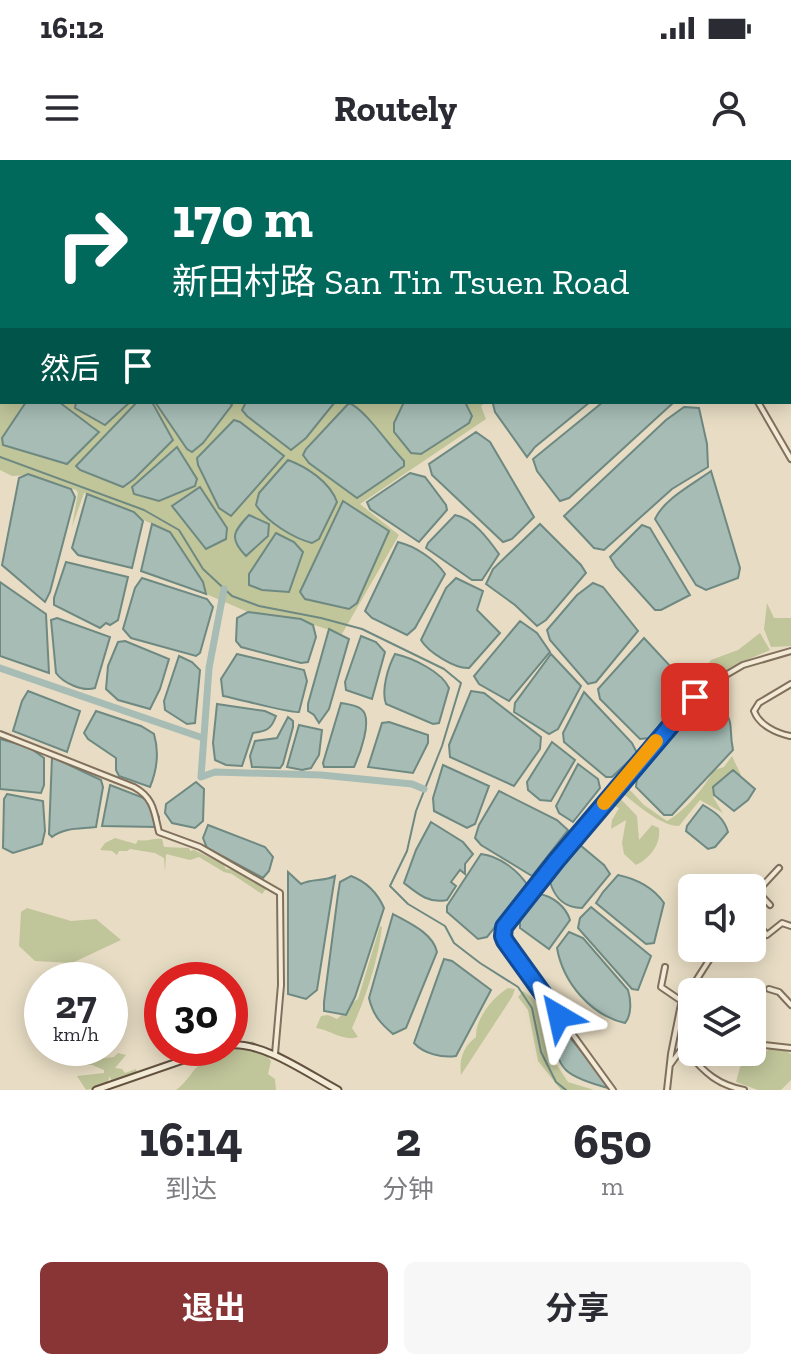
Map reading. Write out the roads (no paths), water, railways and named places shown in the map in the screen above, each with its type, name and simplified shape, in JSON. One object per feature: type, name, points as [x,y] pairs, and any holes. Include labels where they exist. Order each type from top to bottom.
[{"type":"main road","points":[[248,1047],[338,1090]]},
{"type":"main road","points":[[96,1090],[166,1066]]},
{"type":"street","points":[[759,404],[791,459]]},
{"type":"street","points":[[613,1090],[505,941],[504,927],[699,693],[743,665],[791,651]]},
{"type":"street","points":[[790,736],[776,733],[757,719],[754,711],[759,703],[791,684]]},
{"type":"street","points":[[0,734],[134,787],[147,795],[153,805],[159,832],[200,847],[280,893],[281,985],[275,1057]]},
{"type":"street","points":[[766,880],[779,868]]},
{"type":"street","points":[[766,901],[770,905]]},
{"type":"street","points":[[766,934],[782,923],[791,926]]},
{"type":"street","points":[[665,967],[661,987],[678,999]]},
{"type":"street","points":[[769,989],[779,992],[791,1005]]},
{"type":"street","points":[[667,1090],[678,1025]]},
{"type":"street","points":[[766,1045],[791,1048]]},
{"type":"street","points":[[669,1067],[678,1054]]},
{"type":"street","points":[[701,1066],[714,1080],[744,1090]]},
{"type":"water","points":[[25,404],[62,404],[99,432],[67,464],[3,445],[2,438]]},
{"type":"water","points":[[76,404],[128,404],[105,425],[75,408]]},
{"type":"water","points":[[135,404],[153,404],[173,440],[123,487],[76,466]]},
{"type":"water","points":[[156,404],[232,405],[203,443],[192,452]]},
{"type":"water","points":[[245,404],[333,404],[306,438],[291,450],[242,410]]},
{"type":"water","points":[[350,404],[369,420],[404,461],[404,466],[357,498],[309,463],[303,455]]},
{"type":"water","points":[[403,404],[466,404],[472,416],[469,423],[421,454],[411,453],[394,432],[394,423]]},
{"type":"water","points":[[493,404],[588,404],[527,457],[495,412]]},
{"type":"water","points":[[601,404],[672,404],[569,498],[560,501],[537,471],[533,459]]},
{"type":"water","points":[[684,407],[699,408],[707,444],[708,467],[672,489],[604,550],[594,548],[564,516],[666,420]]},
{"type":"water","points":[[234,420],[284,456],[231,516],[219,508],[197,458]]},
{"type":"water","points":[[476,432],[490,442],[534,517],[512,539],[503,542],[432,475],[429,464]]},
{"type":"water","points":[[177,447],[197,479],[195,486],[159,501],[134,494],[132,487]]},
{"type":"water","points":[[288,460],[317,476],[337,502],[319,539],[312,543],[281,528],[256,505],[259,493]]},
{"type":"water","points":[[711,471],[740,568],[738,578],[706,590],[696,585],[655,519],[672,498]]},
{"type":"water","points":[[410,473],[425,477],[447,510],[419,542],[370,509],[367,502]]},
{"type":"water","points":[[28,474],[71,489],[75,497],[45,602],[2,565],[19,478]]},
{"type":"water","points":[[200,487],[227,528],[226,539],[206,549],[172,506]]},
{"type":"water","points":[[87,494],[134,512],[143,521],[132,568],[78,555],[72,548]]},
{"type":"water","points":[[343,501],[389,531],[357,603],[349,609],[305,599],[300,592]]},
{"type":"water","points":[[249,515],[269,524],[268,536],[246,556],[237,544],[235,535]]},
{"type":"water","points":[[455,515],[474,525],[499,554],[482,580],[472,580],[426,548]]},
{"type":"water","points":[[152,524],[170,532],[203,582],[206,594],[141,571]]},
{"type":"water","points":[[540,524],[586,573],[546,620],[537,626],[486,584],[493,569]]},
{"type":"water","points":[[642,525],[650,528],[690,595],[661,610],[655,610],[610,557]]},
{"type":"water","points":[[276,533],[294,542],[303,552],[289,592],[262,590],[249,585],[249,574]]},
{"type":"water","points":[[398,542],[424,554],[445,574],[415,628],[407,635],[372,618],[365,611]]},
{"type":"water","points":[[66,562],[128,577],[118,620],[100,628],[54,605]]},
{"type":"water","points":[[142,578],[207,599],[213,607],[200,653],[196,656],[131,638],[123,629],[135,588]]},
{"type":"water","points":[[456,578],[483,591],[477,610],[500,633],[469,668],[442,659],[421,640],[446,588]]},
{"type":"water","points":[[0,582],[46,614],[49,673],[0,656]]},
{"type":"water","points":[[593,583],[603,587],[638,631],[596,682],[588,684],[550,640],[547,630],[577,595]]},
{"type":"water","points":[[248,612],[301,619],[313,625],[316,637],[308,662],[301,663],[241,647],[236,641],[237,618]]},
{"type":"water","points":[[57,618],[110,637],[95,688],[74,686],[56,673],[51,620]]},
{"type":"water","points":[[520,621],[537,633],[550,652],[509,701],[479,684],[474,676]]},
{"type":"water","points":[[329,629],[349,639],[329,709],[319,723],[308,711],[308,704]]},
{"type":"water","points":[[361,636],[376,642],[385,652],[372,699],[346,690],[345,682]]},
{"type":"water","points":[[644,638],[672,668],[686,689],[650,738],[640,739],[600,699],[598,689]]},
{"type":"water","points":[[125,641],[169,659],[150,709],[118,700],[106,689],[108,666],[118,642]]},
{"type":"water","points":[[237,654],[304,670],[307,681],[299,712],[223,696],[221,679]]},
{"type":"water","points":[[395,654],[426,666],[440,676],[449,688],[439,723],[433,724],[386,704],[386,679]]},
{"type":"water","points":[[551,654],[581,686],[558,729],[549,734],[514,712],[515,703]]},
{"type":"water","points":[[179,656],[200,670],[195,723],[187,724],[165,710],[164,701]]},
{"type":"water","points":[[28,691],[80,711],[67,752],[13,731]]},
{"type":"water","points":[[471,691],[484,693],[541,737],[540,749],[514,786],[450,757],[449,745]]},
{"type":"water","points":[[584,692],[632,743],[637,753],[612,777],[606,777],[564,742],[563,733]]},
{"type":"water","points":[[709,701],[728,717],[733,750],[672,815],[664,815],[636,787],[637,778],[677,726]]},
{"type":"water","points":[[341,703],[361,709],[365,714],[364,737],[354,767],[324,767],[323,763]]},
{"type":"water","points":[[217,704],[265,711],[276,716],[268,729],[253,733],[242,766],[226,765],[215,760],[213,743]]},
{"type":"water","points":[[96,711],[141,726],[154,734],[156,760],[150,787],[119,776],[116,758],[88,739],[84,733]]},
{"type":"water","points":[[288,717],[293,721],[293,727],[283,764],[280,768],[252,767],[250,756],[255,741],[277,738]]},
{"type":"water","points":[[389,722],[428,735],[428,743],[413,773],[368,767],[382,723]]},
{"type":"water","points":[[299,725],[322,730],[319,755],[311,768],[302,770],[287,767]]},
{"type":"water","points":[[0,739],[29,747],[44,758],[41,793],[0,789]]},
{"type":"water","points":[[552,742],[575,760],[551,801],[540,800],[528,790],[527,782]]},
{"type":"water","points":[[52,757],[101,780],[103,787],[96,827],[68,830],[52,837],[49,834]]},
{"type":"water","points":[[578,764],[598,779],[600,788],[573,822],[559,813],[556,806]]},
{"type":"water","points":[[443,765],[489,786],[475,824],[467,828],[434,811],[433,798]]},
{"type":"water","points":[[733,770],[755,789],[748,800],[734,811],[714,795],[713,787]]},
{"type":"water","points":[[196,782],[204,789],[203,821],[195,828],[172,823],[165,813],[166,804]]},
{"type":"water","points":[[110,785],[149,800],[159,817],[156,827],[102,826]]},
{"type":"water","points":[[499,791],[557,820],[568,830],[532,876],[481,845],[475,838]]},
{"type":"water","points":[[7,794],[43,801],[45,831],[42,844],[13,853],[3,848],[4,799]]},
{"type":"water","points":[[703,805],[718,816],[728,832],[715,847],[708,849],[686,831]]},
{"type":"water","points":[[431,822],[463,842],[473,854],[465,864],[465,874],[460,870],[451,882],[456,886],[447,900],[441,901],[429,899],[404,883]]},
{"type":"water","points":[[208,825],[265,847],[273,857],[269,871],[263,878],[207,848],[203,838]]},
{"type":"water","points":[[580,845],[610,874],[582,908],[561,901],[550,882]]},
{"type":"water","points":[[481,854],[508,865],[528,886],[487,937],[478,939],[447,912],[447,906]]},
{"type":"water","points":[[288,872],[301,884],[335,876],[317,990],[306,999],[288,994]]},
{"type":"water","points":[[618,875],[644,884],[664,903],[654,943],[646,944],[596,903]]},
{"type":"water","points":[[351,876],[371,888],[384,908],[355,997],[346,1015],[324,1011],[324,1002],[340,882]]},
{"type":"water","points":[[539,894],[558,903],[570,920],[549,949],[520,928],[520,919]]},
{"type":"water","points":[[591,907],[651,956],[638,990],[632,989],[578,928],[580,918]]},
{"type":"water","points":[[393,914],[426,934],[437,952],[406,1028],[393,1034],[378,1018],[369,998]]},
{"type":"water","points":[[569,932],[583,938],[628,990],[630,1007],[625,1023],[600,1013],[572,985],[557,948]]},
{"type":"water","points":[[444,959],[452,961],[491,990],[456,1056],[434,1054],[414,1043]]},
{"type":"water","points":[[546,1008],[612,1089],[577,1077],[561,1064]]},
{"type":"waterway","points":[[0,457],[144,510],[179,530],[203,569],[232,596],[259,606],[362,629],[444,669],[461,683],[442,746],[416,811],[407,851],[390,886],[408,904],[445,926],[454,943],[518,987],[532,1008],[541,1052],[556,1082],[566,1090]]},
{"type":"waterway","points":[[224,589],[209,668],[201,777],[215,772],[321,775],[412,784],[424,789]]},
{"type":"waterway","points":[[0,668],[203,738]]}]
